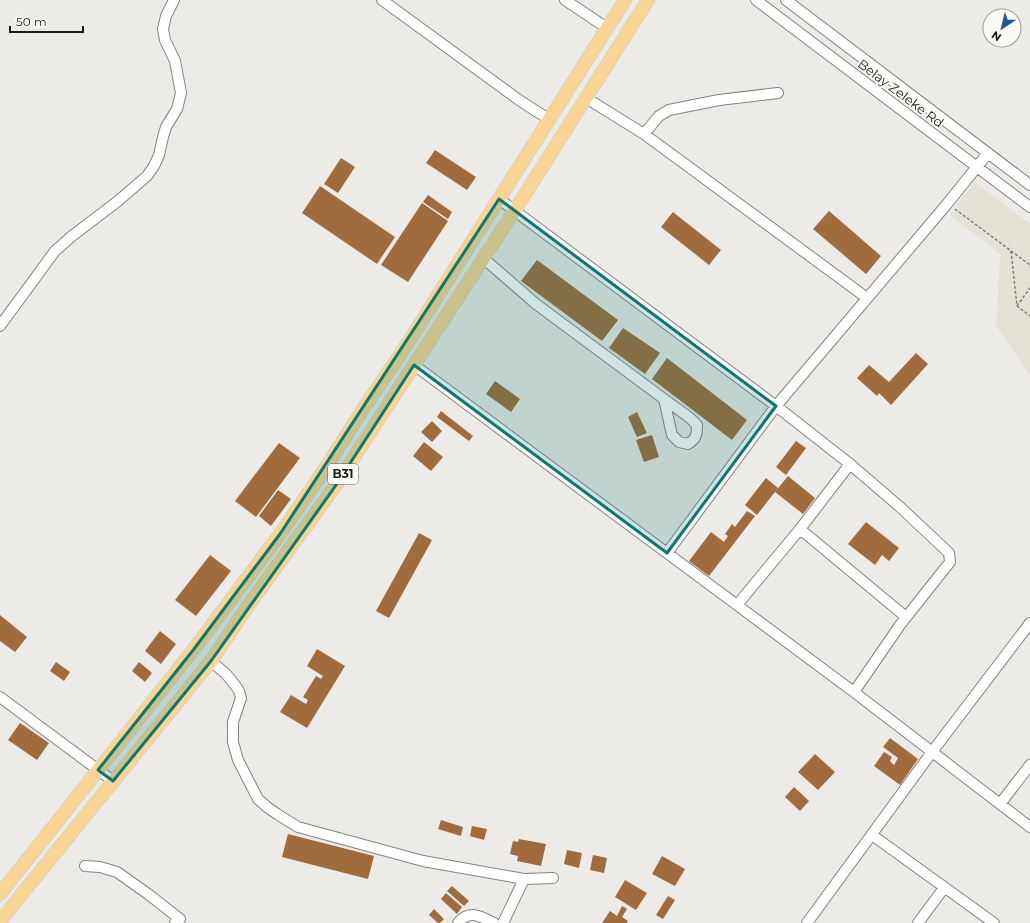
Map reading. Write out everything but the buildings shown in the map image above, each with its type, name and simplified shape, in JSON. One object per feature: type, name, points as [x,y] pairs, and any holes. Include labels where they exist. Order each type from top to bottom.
[{"type":"main road","name":"B31","points":[[0,894],[194,649],[280,534],[323,472],[363,409],[380,386],[625,0]]},
{"type":"main road","name":"B31","points":[[0,921],[211,661],[250,603],[334,488],[393,395],[515,210],[648,0]]},
{"type":"main road","points":[[380,386],[393,395]]},
{"type":"street","points":[[0,326],[55,251],[147,176],[154,166],[159,155],[166,126],[177,109],[181,93],[175,61],[165,40],[163,29],[166,16],[174,0]]},
{"type":"street","points":[[382,0],[518,100],[550,120]]},
{"type":"street","points":[[564,0],[607,28]]},
{"type":"street","name":"Belay Zeleke Rd","points":[[756,0],[1030,207]]},
{"type":"street","name":"Belay Zeleke Rd","points":[[786,0],[1030,185]]},
{"type":"street","points":[[644,134],[659,116],[669,110],[719,100],[778,93]]},
{"type":"street","points":[[586,98],[644,134],[867,298]]},
{"type":"street","points":[[667,553],[776,406],[948,204],[988,153]]},
{"type":"street","points":[[499,199],[776,406],[850,464],[900,507],[949,553],[950,562],[906,617],[854,692]]},
{"type":"street","points":[[483,258],[536,304],[664,400]]},
{"type":"street","points":[[414,365],[854,692],[1030,827]]},
{"type":"street","points":[[737,605],[800,529],[850,464]]},
{"type":"street","points":[[800,529],[906,617]]},
{"type":"street","points":[[807,923],[932,752],[1030,623]]},
{"type":"street","points":[[211,661],[226,674],[239,691],[241,698],[234,722],[233,742],[238,760],[258,798],[267,807],[298,827],[423,861],[524,879],[553,878]]},
{"type":"street","points":[[0,697],[113,781]]},
{"type":"street","points":[[1000,804],[1030,765]]},
{"type":"street","points":[[872,835],[994,923]]},
{"type":"street","points":[[85,866],[117,872],[180,919],[175,923]]},
{"type":"street","points":[[503,923],[524,879]]},
{"type":"street","points":[[918,923],[944,888]]},
{"type":"street","points":[[458,923],[464,916],[470,915],[481,916],[494,923]]},
{"type":"path","points":[[948,204],[1030,265]]},
{"type":"path","points":[[1011,251],[1017,306],[1030,316]]},
{"type":"path","points":[[1017,306],[1030,288]]},
{"type":"highlighted area","points":[[499,199],[776,406],[667,553],[414,365],[334,488],[211,661],[113,781],[98,770],[194,649],[280,534]]},
{"type":"shaded area","points":[[975,182],[1030,224],[1030,375],[996,326],[1000,254],[950,215]]}]
